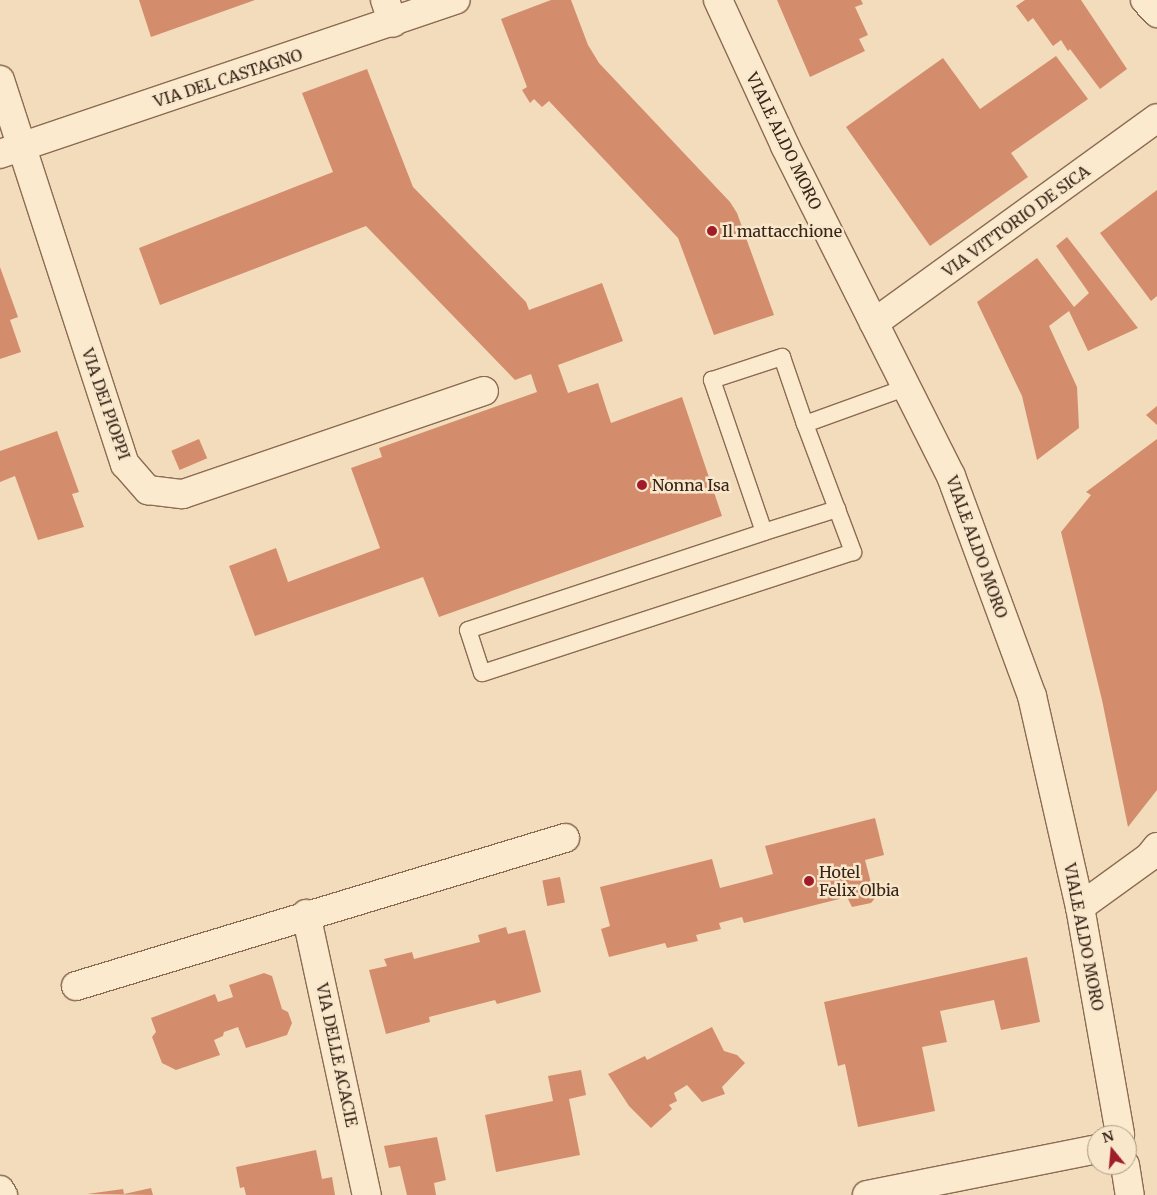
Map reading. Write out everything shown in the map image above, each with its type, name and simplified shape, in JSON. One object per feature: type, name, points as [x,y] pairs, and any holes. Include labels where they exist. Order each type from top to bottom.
[{"type":"street","name":"VIA DEL CASTAGNO","points":[[10,151],[389,12],[456,0]]},
{"type":"street","name":"VIALE ALDO MORO","points":[[718,0],[785,146],[951,476],[1032,696],[1080,907],[1118,1125]]},
{"type":"street","points":[[1145,0],[1157,13]]},
{"type":"street","name":"VIA DEI PIOPPI","points":[[0,80],[10,151],[125,464],[148,490],[183,494],[484,391]]},
{"type":"street","name":"VIA VITTORIO DE SICA","points":[[874,323],[1157,118]]},
{"type":"street","points":[[76,986],[306,914],[566,838]]},
{"type":"street","points":[[1080,907],[1149,857],[1157,846]]},
{"type":"street","name":"VIA DELLE ACACIE","points":[[306,914],[367,1195]]},
{"type":"street","points":[[867,1195],[1087,1151]]},
{"type":"street","points":[[1127,1175],[1130,1195]]},
{"type":"street","points":[[0,1190],[3,1195]]},
{"type":"lane","points":[[764,532],[712,380],[782,357],[853,552],[482,673],[468,630],[837,509]]},
{"type":"lane","points":[[805,424],[907,387]]},
{"type":"building","points":[[139,0],[255,0],[151,37]]},
{"type":"building","points":[[551,0],[571,0],[588,45],[599,63],[730,202],[737,213],[774,315],[714,335],[678,238],[549,101],[542,107],[534,99],[530,103],[522,90],[527,87],[501,19]]},
{"type":"building","points":[[777,0],[861,0],[863,4],[855,7],[868,35],[859,39],[865,51],[810,77]]},
{"type":"building","points":[[1025,0],[1081,0],[1127,69],[1100,89],[1061,40],[1053,46],[1033,18],[1028,22],[1016,6]]},
{"type":"building","points":[[1056,56],[1088,99],[1011,153],[1028,177],[930,246],[846,127],[943,58],[980,109]]},
{"type":"building","points":[[367,69],[413,187],[526,302],[529,310],[602,283],[623,341],[558,365],[568,393],[598,383],[611,423],[682,397],[722,516],[439,617],[423,577],[255,636],[229,566],[276,548],[288,582],[380,548],[351,468],[382,457],[379,448],[537,392],[531,374],[515,380],[366,226],[160,305],[139,248],[333,172],[302,93]]},
{"type":"building","points":[[1157,190],[1157,296],[1151,301],[1100,233]]},
{"type":"building","points":[[1067,237],[1138,328],[1088,351],[1069,311],[1049,326],[1077,387],[1079,428],[1037,460],[1022,396],[977,302],[1037,258],[1074,307],[1089,293],[1056,246]]},
{"type":"building","points":[[0,267],[18,317],[10,320],[21,352],[0,359]]},
{"type":"building","points":[[1157,406],[1157,425],[1146,415]]},
{"type":"building","points":[[57,431],[79,492],[72,494],[84,527],[38,540],[15,476],[0,482],[0,451]]},
{"type":"building","points":[[199,439],[207,458],[180,470],[171,451]]},
{"type":"building","points":[[1157,439],[1157,790],[1128,827],[1102,700],[1061,532],[1091,495],[1086,492]]},
{"type":"building","name":"Hotel Felix Olbia","points":[[875,818],[884,855],[865,860],[875,898],[871,903],[852,907],[847,897],[744,923],[742,917],[719,923],[721,929],[696,935],[698,941],[667,948],[665,943],[609,957],[601,929],[610,926],[600,887],[712,859],[720,888],[773,874],[765,846]]},
{"type":"building","points":[[560,877],[565,903],[547,906],[542,880]]},
{"type":"building","points":[[506,927],[508,934],[525,930],[541,992],[497,1004],[495,1000],[429,1017],[430,1022],[386,1034],[369,970],[387,966],[384,959],[412,952],[414,959],[480,942],[478,935]]},
{"type":"building","points":[[1027,957],[1040,1022],[1001,1030],[994,1000],[940,1011],[947,1042],[922,1047],[935,1111],[858,1127],[845,1064],[838,1066],[824,1002]]},
{"type":"building","points":[[264,973],[272,976],[282,1009],[288,1012],[292,1023],[287,1035],[246,1048],[238,1027],[224,1032],[223,1036],[214,1040],[220,1055],[176,1070],[162,1063],[152,1037],[156,1032],[151,1018],[215,994],[218,1002],[233,997],[229,985]]},
{"type":"building","points":[[712,1027],[724,1051],[737,1055],[745,1063],[722,1087],[725,1094],[702,1102],[687,1085],[674,1093],[677,1101],[669,1105],[672,1109],[651,1128],[629,1106],[608,1074],[645,1056],[647,1060]]},
{"type":"building","points":[[581,1070],[586,1095],[569,1099],[580,1155],[496,1172],[485,1115],[553,1101],[548,1076]]},
{"type":"building","points":[[437,1137],[446,1180],[434,1183],[436,1195],[407,1195],[400,1166],[389,1168],[384,1146]]},
{"type":"building","points":[[316,1150],[322,1179],[332,1177],[335,1195],[246,1195],[244,1187],[240,1188],[236,1167]]},
{"type":"building","points":[[151,1188],[153,1195],[87,1194],[123,1189],[124,1194]]},
{"type":"place","name":"Il mattacchione","points":[[712,231]]},
{"type":"place","name":"Nonna Isa","points":[[642,485]]},
{"type":"place","name":"Hotel Felix Olbia","points":[[809,881]]}]
